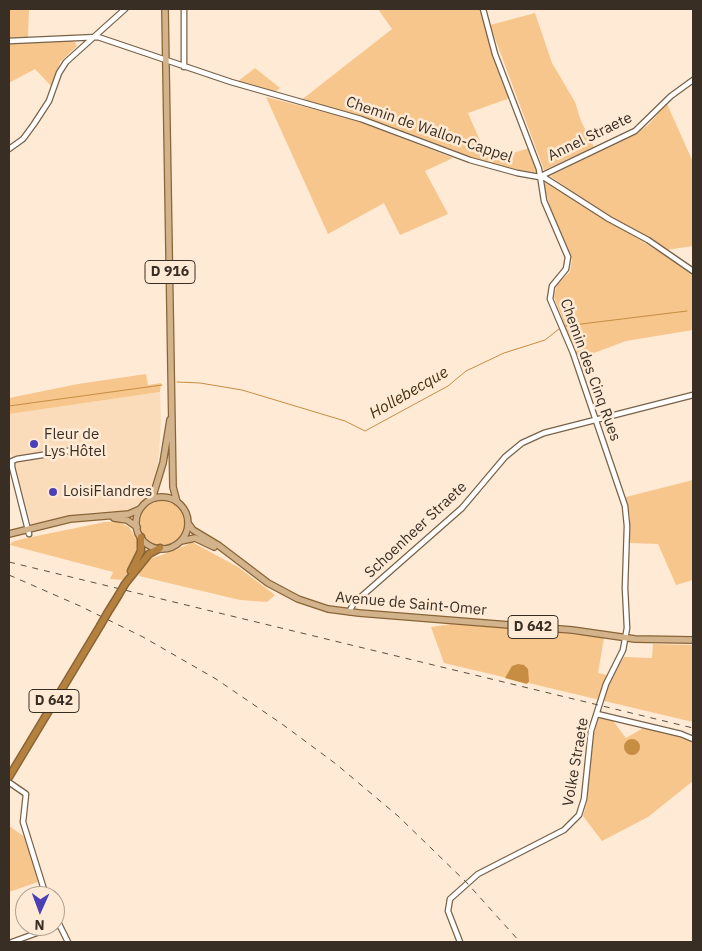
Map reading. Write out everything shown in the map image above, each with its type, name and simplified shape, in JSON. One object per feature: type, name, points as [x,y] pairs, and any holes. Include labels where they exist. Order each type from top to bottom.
[{"type":"highway","points":[[125,584],[140,553],[141,537]]},
{"type":"highway","points":[[125,584],[149,554],[160,548]]},
{"type":"highway","name":"D 642","points":[[10,780],[125,584]]},
{"type":"main road","name":"D 916","points":[[165,9],[173,487],[178,502]]},
{"type":"main road","name":"D 916","points":[[152,499],[164,458],[172,398]]},
{"type":"main road","points":[[29,532],[76,518],[129,514],[140,509],[152,499],[164,497],[178,502],[185,512],[188,523],[186,533],[179,542],[171,547],[160,548],[149,545],[141,537],[137,527],[140,509]]},
{"type":"main road","points":[[9,536],[108,518],[125,519],[137,527]]},
{"type":"main road","name":"Avenue de Saint-Omer","points":[[188,523],[193,530],[216,544],[264,580],[288,594],[316,606],[349,612],[567,630],[626,638],[693,640]]},
{"type":"main road","name":"Avenue de Saint-Omer","points":[[179,542],[190,538],[198,539],[230,555]]},
{"type":"street","points":[[9,149],[27,135],[49,101],[62,67],[91,37],[124,9]]},
{"type":"street","points":[[184,9],[184,67]]},
{"type":"street","name":"Chemin des Cinq Rues","points":[[483,9],[495,54],[540,176],[544,201],[568,260],[566,269],[552,286],[551,302],[573,354],[620,489],[626,514],[626,638]]},
{"type":"street","name":"Chemin de Wallon-Cappel","points":[[9,41],[100,38],[263,92],[361,119],[470,160],[513,172],[540,176],[553,182],[606,217],[645,238],[693,271]]},
{"type":"street","name":"Annel Straete","points":[[540,176],[634,131],[671,96],[693,80]]},
{"type":"street","name":"Schoenheer Straete","points":[[349,612],[357,600],[462,508],[516,447],[539,435],[693,395]]},
{"type":"street","points":[[29,532],[12,462],[22,458],[74,450]]},
{"type":"street","name":"Volke Straete","points":[[460,942],[448,911],[450,899],[481,872],[564,830],[580,815],[584,799],[590,737],[606,684],[619,660],[626,638]]},
{"type":"street","points":[[597,714],[693,739]]},
{"type":"street","points":[[10,780],[25,793],[23,822],[43,886]]},
{"type":"street","points":[[12,942],[29,936]]},
{"type":"shaded area","points":[[9,9],[29,9],[28,37],[9,38]]},
{"type":"shaded area","points":[[378,9],[480,9],[492,54],[510,98],[468,113],[487,157],[512,150],[513,153],[529,148],[537,173],[508,168],[455,153],[375,122],[300,101],[392,29]]},
{"type":"shaded area","points":[[535,13],[552,63],[575,102],[581,121],[594,147],[544,170],[490,25]]},
{"type":"shaded area","points":[[68,40],[75,42],[77,46],[60,62],[52,87],[35,69],[9,83],[9,44]]},
{"type":"shaded area","points":[[255,68],[280,88],[273,94],[237,82]]},
{"type":"shaded area","points":[[266,97],[356,120],[453,158],[425,171],[448,214],[400,235],[384,203],[328,234]]},
{"type":"shaded area","points":[[667,104],[693,162],[693,246],[666,250],[600,211],[550,176],[633,135],[648,125]]},
{"type":"shaded area","points":[[546,181],[693,273],[693,330],[626,341],[578,359],[554,297],[557,284],[570,272],[572,259],[550,207],[544,185]]},
{"type":"shaded area","points":[[146,374],[148,385],[161,383],[160,392],[9,414],[9,398],[78,384]]},
{"type":"shaded area","points":[[160,392],[161,424],[158,463],[152,485],[145,499],[129,510],[86,513],[31,524],[9,447],[9,414]]},
{"type":"shaded area","points":[[693,480],[693,580],[676,585],[658,544],[630,543],[630,516],[626,497]]},
{"type":"shaded area","points":[[158,501],[166,501],[178,507],[184,523],[178,539],[166,545],[158,545],[146,539],[140,527],[140,519],[146,507]]},
{"type":"shaded area","points":[[105,522],[118,522],[129,527],[139,543],[138,552],[124,580],[110,579],[113,572],[10,545],[12,542],[22,539]]},
{"type":"shaded area","points":[[192,542],[238,567],[275,595],[267,602],[240,600],[139,576],[140,570],[150,559]]},
{"type":"shaded area","points":[[452,624],[535,630],[604,638],[598,673],[612,676],[624,657],[652,658],[653,644],[693,645],[693,722],[444,663],[431,627]]},
{"type":"shaded area","points":[[524,665],[528,669],[529,681],[527,684],[505,678],[512,666]]},
{"type":"shaded area","points":[[598,718],[611,718],[626,738],[645,727],[687,739],[693,743],[693,781],[648,817],[602,841],[583,816],[587,802],[593,737]]},
{"type":"shaded area","points":[[632,739],[640,747],[632,755],[624,747]]},
{"type":"shaded area","points":[[9,826],[25,837],[38,882],[26,886],[15,886],[15,890],[9,892]]},
{"type":"waterway","name":"Hollebecque","points":[[565,326],[687,311]]},
{"type":"waterway","name":"Hollebecque","points":[[177,382],[200,383],[242,390],[345,421],[365,431],[448,386],[466,371],[504,353],[545,340],[559,329]]},
{"type":"waterway","name":"Hollebecque","points":[[9,406],[162,385]]},
{"type":"railway","points":[[9,562],[693,728]]},
{"type":"railway","points":[[9,575],[80,606],[143,637],[216,679],[282,724],[336,764],[398,816],[467,883],[520,942]]},
{"type":"place","name":"Fleur de Lys Hôtel","points":[[34,444]]},
{"type":"place","name":"LoisiFlandres","points":[[53,492]]}]
